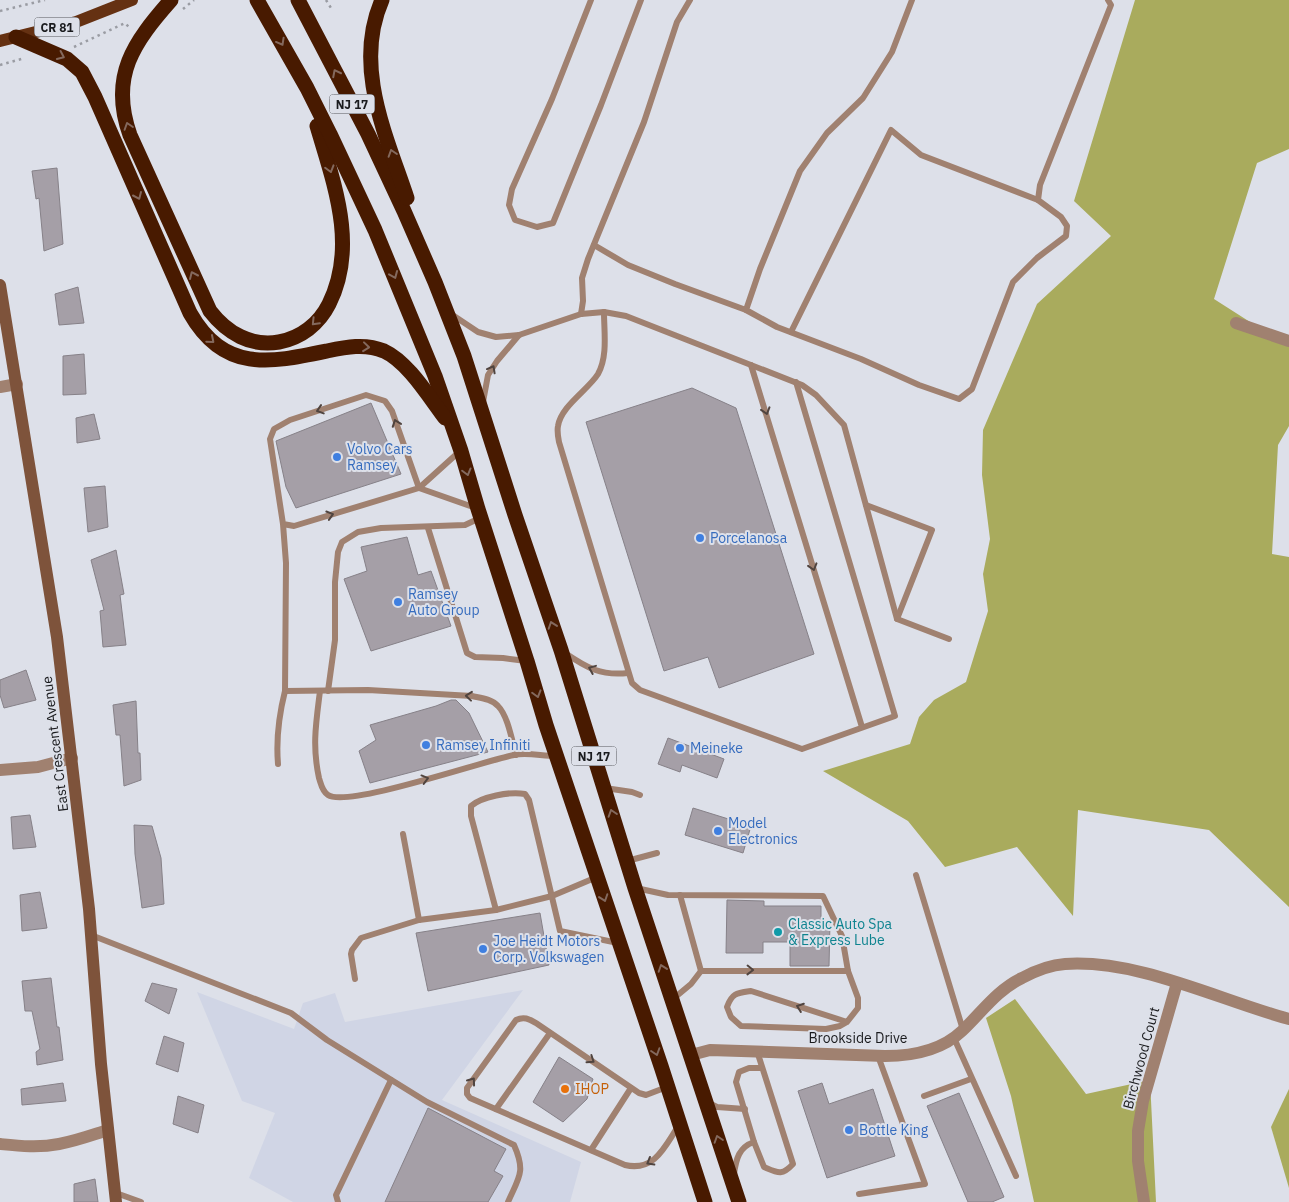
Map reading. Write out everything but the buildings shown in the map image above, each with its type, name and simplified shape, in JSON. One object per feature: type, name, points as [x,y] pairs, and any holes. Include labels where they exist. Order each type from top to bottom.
[{"type":"highway","name":"NJ 17","points":[[257,0],[306,88],[375,230],[435,376],[461,451],[557,756],[680,1124],[704,1202]]},
{"type":"highway","name":"NJ 17","points":[[298,0],[368,134],[435,282],[464,356],[561,650],[635,888],[739,1202]]},
{"type":"highway","points":[[382,0],[372,33],[373,92],[382,125],[435,282]]},
{"type":"highway","points":[[177,8],[141,36],[129,58],[123,84],[123,111],[130,135],[210,311],[217,320],[236,335],[259,343],[272,343],[295,337],[307,331],[317,322],[326,311],[334,296],[342,262],[343,232],[338,198],[306,88]]},
{"type":"highway","points":[[16,37],[67,58],[82,72],[190,313],[204,334],[212,342],[237,356],[263,361],[286,360],[350,346],[373,347],[395,357],[405,366],[452,426]]},
{"type":"main road","name":"CR 81","points":[[0,41],[76,22],[132,0]]},
{"type":"street","name":"East Crescent Avenue","points":[[0,285],[57,637],[91,935],[101,1064],[116,1198]]},
{"type":"street","points":[[1236,324],[1289,341]]},
{"type":"street","points":[[0,387],[17,384]]},
{"type":"street","points":[[0,770],[38,767],[72,758]]},
{"type":"street","name":"Brookside Drive","points":[[691,1055],[710,1050],[878,1056],[903,1056],[928,1051],[958,1034],[998,993],[1021,978],[1044,968],[1064,964],[1120,967],[1289,1020]]},
{"type":"street","name":"Birchwood Court","points":[[1144,1202],[1138,1161],[1138,1131],[1143,1101],[1176,983]]},
{"type":"street","points":[[0,1144],[45,1146],[60,1144],[108,1130]]},
{"type":"lane","points":[[591,0],[552,99],[512,189],[509,205],[515,220],[537,227],[553,223],[602,105],[641,0]]},
{"type":"lane","points":[[581,314],[583,301],[582,278],[644,122],[677,22],[690,0]]},
{"type":"lane","points":[[746,310],[760,269],[800,171],[827,133],[864,98],[892,52],[912,0]]},
{"type":"lane","points":[[1038,200],[1040,185],[1111,5],[1108,0]]},
{"type":"lane","points":[[594,245],[628,265],[746,310],[777,327],[861,359],[919,385],[959,398],[972,390],[1013,282],[1037,258],[1066,236],[1067,226],[1061,217],[1038,200],[921,155],[891,130],[791,332]]},
{"type":"lane","points":[[446,311],[478,332],[496,337],[519,335],[581,314],[604,312],[626,316],[802,385],[816,395],[844,425],[896,620]]},
{"type":"lane","points":[[604,312],[605,342],[602,363],[597,374],[562,415],[558,426],[558,442],[632,683],[640,690],[802,749],[895,716],[796,382]]},
{"type":"lane","points":[[481,411],[488,375],[497,360],[519,335]]},
{"type":"lane","points":[[751,365],[862,727]]},
{"type":"lane","points":[[278,764],[277,750],[281,708],[285,691],[286,563],[283,524],[270,439],[274,430],[290,420],[366,395],[385,400],[392,411],[419,488],[479,513],[464,525],[428,528],[382,528],[358,532],[342,542],[337,560],[335,640],[328,691]]},
{"type":"lane","points":[[283,524],[294,526],[419,488],[461,451]]},
{"type":"lane","points":[[866,505],[932,530],[896,620]]},
{"type":"lane","points":[[428,528],[467,653],[475,657],[503,658],[527,662]]},
{"type":"lane","points":[[896,620],[949,639]]},
{"type":"lane","points":[[561,650],[587,667],[604,674],[628,673]]},
{"type":"lane","points":[[285,691],[368,690],[472,696],[488,700],[499,706],[507,722],[516,754]]},
{"type":"lane","points":[[320,691],[314,735],[315,758],[322,788],[328,794],[337,798],[378,792],[516,754],[557,756]]},
{"type":"lane","points":[[604,788],[640,795]]},
{"type":"lane","points":[[496,910],[471,816],[471,806],[478,800],[517,792],[525,794],[529,800],[560,931],[620,943]]},
{"type":"lane","points":[[403,834],[419,920]]},
{"type":"lane","points":[[627,861],[657,853]]},
{"type":"lane","points":[[916,875],[971,1078],[1016,1176]]},
{"type":"lane","points":[[355,979],[351,954],[361,938],[419,920],[496,910],[552,896],[597,878]]},
{"type":"lane","points":[[635,888],[668,895],[823,896],[842,936],[848,971],[856,989],[858,1008],[847,1022],[840,1026],[826,1029],[741,1026],[731,1017],[727,1007],[730,999],[737,993],[751,991],[847,1022]]},
{"type":"lane","points":[[680,895],[701,970]]},
{"type":"lane","points":[[91,935],[291,1013],[327,1040],[427,1102],[514,1145],[520,1158],[521,1173],[508,1202]]},
{"type":"lane","points":[[673,998],[691,984],[701,970]]},
{"type":"lane","points":[[701,970],[848,971]]},
{"type":"lane","points":[[667,1087],[646,1095],[639,1093],[527,1018],[521,1018],[516,1020],[467,1088],[467,1094],[470,1098],[625,1165],[634,1167],[644,1166],[658,1156],[680,1124]]},
{"type":"lane","points":[[496,1109],[550,1033]]},
{"type":"lane","points":[[757,1051],[793,1164],[787,1170],[778,1173],[764,1167],[754,1142],[736,1082],[739,1072],[749,1068],[762,1068]]},
{"type":"lane","points":[[859,1194],[925,1184],[878,1056]]},
{"type":"lane","points":[[924,1096],[971,1078]]},
{"type":"lane","points":[[338,1202],[336,1195],[391,1080]]},
{"type":"lane","points":[[591,1150],[631,1088]]},
{"type":"lane","points":[[706,1102],[717,1106],[744,1109]]},
{"type":"lane","points":[[732,1182],[737,1156],[746,1145],[754,1142]]},
{"type":"lane","points":[[116,1198],[141,1202]]},
{"type":"path","points":[[0,11],[44,0]]},
{"type":"path","points":[[177,8],[194,0]]},
{"type":"path","points":[[326,0],[331,8]]},
{"type":"path","points":[[67,58],[74,46],[125,24],[141,36]]},
{"type":"path","points":[[0,65],[14,60],[30,58]]},
{"type":"shaded area","points":[[523,990],[442,1100],[581,1162],[570,1202],[293,1202],[249,1178],[275,1113],[242,1101],[197,992],[294,1029],[303,1003],[335,993],[345,1022]]},
{"type":"green space","points":[[1135,0],[1289,0],[1289,149],[1257,163],[1214,299],[1289,347],[1289,426],[1278,445],[1272,554],[1289,557],[1289,907],[1209,830],[1078,810],[1073,916],[1017,847],[945,867],[908,821],[823,771],[910,744],[919,717],[934,700],[966,682],[988,611],[983,574],[990,539],[982,475],[983,430],[1037,304],[1111,236],[1074,201]]},
{"type":"green space","points":[[1015,999],[1086,1094],[1150,1080],[1156,1202],[1034,1202],[1011,1096],[986,1018]]},
{"type":"green space","points":[[1289,1089],[1289,1188],[1271,1127]]},
{"type":"place","name":"Volvo Cars Ramsey","points":[[337,457]]},
{"type":"place","name":"Porcelanosa","points":[[700,538]]},
{"type":"place","name":"Ramsey Auto Group","points":[[398,602]]},
{"type":"place","name":"Ramsey Infiniti","points":[[426,745]]},
{"type":"place","name":"Meineke","points":[[680,748]]},
{"type":"place","name":"Model Electronics","points":[[718,831]]},
{"type":"place","name":"Classic Auto Spa & Express Lube","points":[[778,932]]},
{"type":"place","name":"Joe Heidt Motors Corp. Volkswagen","points":[[483,949]]},
{"type":"place","name":"IHOP","points":[[565,1089]]},
{"type":"place","name":"Bottle King","points":[[849,1130]]}]
